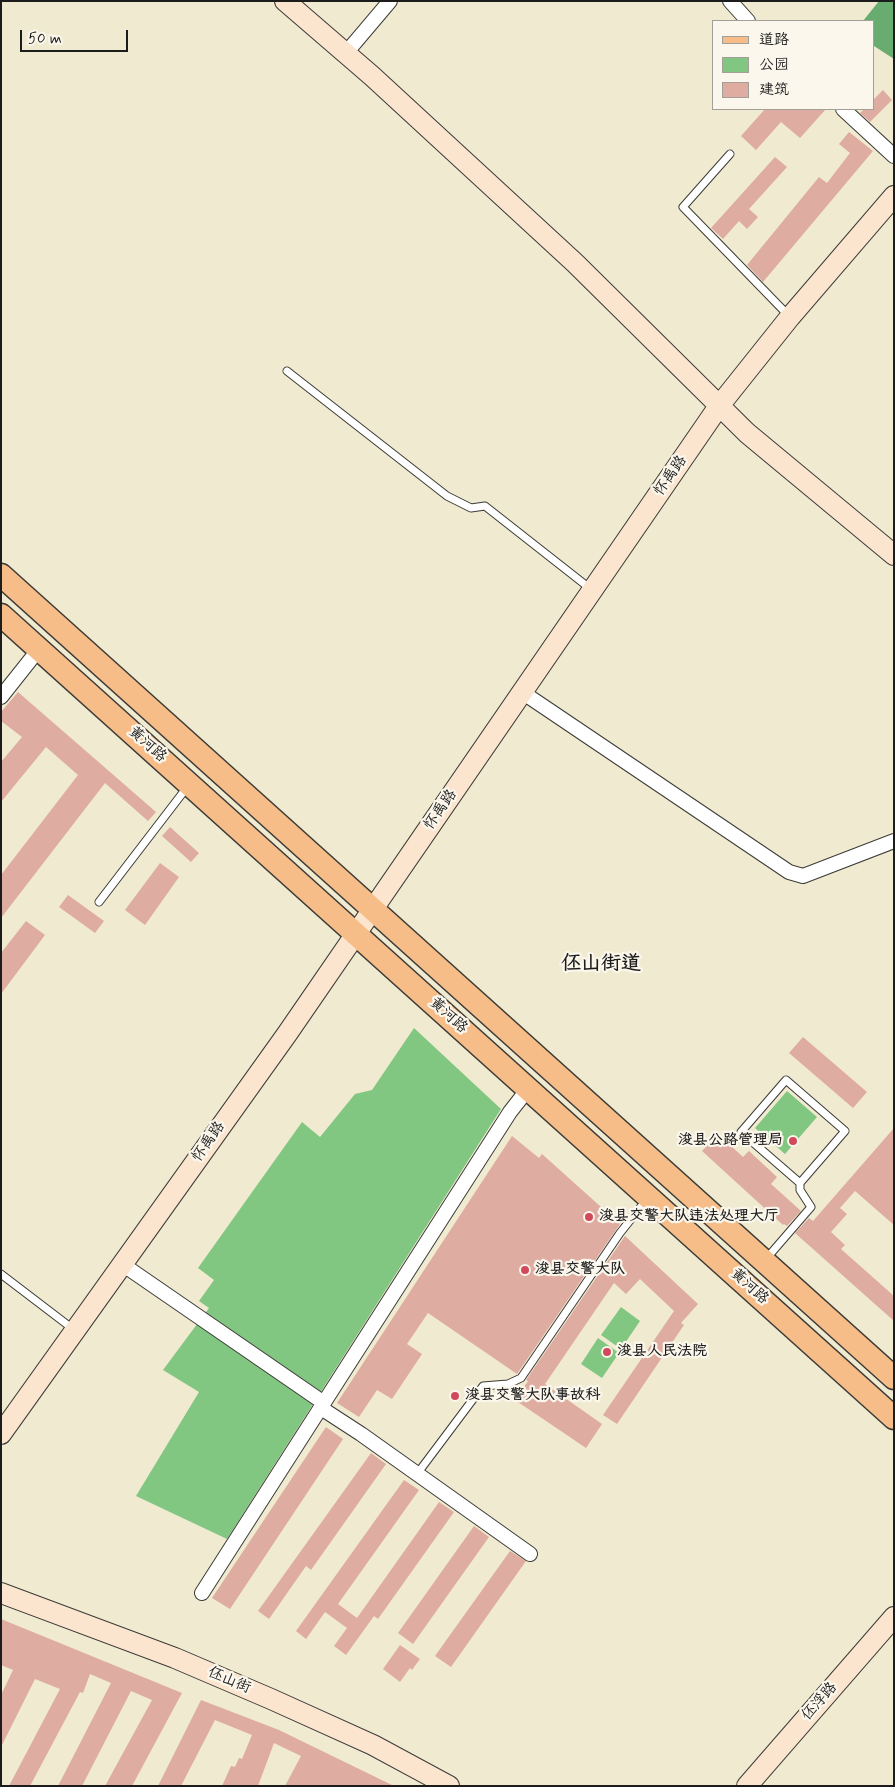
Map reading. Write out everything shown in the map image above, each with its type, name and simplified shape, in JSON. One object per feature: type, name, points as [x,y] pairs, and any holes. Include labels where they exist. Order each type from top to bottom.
[{"type":"main road","name":"黄河路","points":[[1,575],[894,1378]]},
{"type":"main road","name":"黄河路","points":[[1,615],[894,1418]]},
{"type":"street","points":[[285,1],[346,53],[575,263],[747,433],[894,555]]},
{"type":"street","points":[[346,53],[390,1]]},
{"type":"street","points":[[730,1],[747,20]]},
{"type":"street","points":[[844,110],[894,156]]},
{"type":"street","name":"怀禹路","points":[[1,1434],[356,934],[720,406],[790,317],[894,196]]},
{"type":"street","points":[[1,697],[40,649]]},
{"type":"street","points":[[522,692],[789,872],[803,876],[894,840]]},
{"type":"street","points":[[202,1593],[510,1112],[528,1089]]},
{"type":"street","points":[[122,1264],[530,1554]]},
{"type":"street","name":"伾山街","points":[[1,1593],[175,1658],[271,1698],[373,1745],[450,1786]]},
{"type":"street","name":"伾浮路","points":[[747,1786],[894,1617]]},
{"type":"lane","points":[[730,154],[683,207],[790,317]]},
{"type":"lane","points":[[287,371],[447,496],[471,508],[485,506],[592,590]]},
{"type":"lane","points":[[98,902],[190,784]]},
{"type":"lane","points":[[765,1261],[811,1207],[800,1190],[800,1183],[845,1131],[786,1080],[741,1132],[800,1183]]},
{"type":"lane","points":[[417,1474],[483,1386],[508,1384],[521,1378],[620,1233],[649,1197]]},
{"type":"lane","points":[[1,1274],[75,1331]]},
{"type":"green space","points":[[879,1],[894,1],[894,59],[875,47],[875,20],[864,20]]},
{"type":"green space","points":[[414,1028],[501,1109],[227,1539],[136,1496],[199,1392],[163,1370],[209,1308],[199,1301],[214,1280],[198,1268],[302,1122],[320,1137],[355,1094],[372,1090]]},
{"type":"green space","points":[[787,1091],[817,1117],[785,1154],[755,1128]]},
{"type":"green space","points":[[621,1307],[640,1321],[621,1349],[601,1335]]},
{"type":"green space","points":[[598,1338],[619,1353],[602,1378],[581,1364]]},
{"type":"building","points":[[883,90],[892,100],[870,122],[860,113],[863,110],[875,110],[875,98]]},
{"type":"building","points":[[764,110],[825,110],[800,138],[781,122],[756,150],[741,136]]},
{"type":"building","points":[[849,132],[873,151],[763,282],[747,265],[819,177],[827,183],[850,153],[839,144]]},
{"type":"building","points":[[775,157],[787,167],[749,209],[758,217],[747,229],[739,221],[723,239],[711,228]]},
{"type":"building","points":[[18,692],[156,812],[148,821],[105,783],[1,918],[1,875],[78,775],[46,747],[1,802],[1,762],[22,737],[1,721],[1,712]]},
{"type":"building","points":[[170,827],[199,853],[191,862],[162,836]]},
{"type":"building","points":[[160,863],[179,877],[145,925],[125,910]]},
{"type":"building","points":[[68,895],[104,921],[95,933],[59,907]]},
{"type":"building","points":[[26,921],[45,935],[1,994],[1,953]]},
{"type":"building","points":[[803,1037],[867,1092],[853,1108],[789,1053]]},
{"type":"building","points":[[894,1128],[894,1225],[855,1191],[840,1208],[847,1214],[831,1232],[845,1245],[841,1249],[894,1296],[894,1321],[795,1233],[809,1218],[813,1221]]},
{"type":"building","points":[[718,1134],[743,1157],[749,1151],[777,1177],[771,1184],[801,1211],[787,1226],[783,1225],[702,1151]]},
{"type":"building","name":"浚县交警大队","points":[[512,1136],[539,1158],[542,1154],[620,1224],[517,1374],[428,1313],[407,1344],[422,1354],[392,1399],[377,1390],[359,1417],[337,1403]]},
{"type":"building","points":[[625,1236],[698,1304],[681,1323],[684,1325],[617,1424],[603,1415],[674,1311],[640,1279],[626,1294],[614,1283],[545,1384],[602,1424],[586,1448],[515,1400],[528,1381],[526,1380]]},
{"type":"building","points":[[326,1427],[343,1439],[230,1609],[212,1598]]},
{"type":"building","points":[[371,1453],[386,1464],[311,1570],[306,1566],[269,1619],[258,1611]]},
{"type":"building","points":[[404,1480],[419,1490],[338,1604],[357,1618],[439,1502],[454,1512],[378,1619],[374,1616],[346,1655],[334,1646],[347,1628],[325,1612],[306,1639],[296,1631]]},
{"type":"building","points":[[474,1526],[489,1537],[413,1644],[398,1633]]},
{"type":"building","points":[[510,1551],[526,1561],[451,1667],[435,1656]]},
{"type":"building","points":[[1,1619],[182,1693],[132,1786],[105,1786],[152,1700],[131,1691],[82,1786],[58,1786],[111,1683],[90,1674],[83,1693],[80,1692],[30,1786],[9,1786],[60,1689],[35,1679],[1,1747],[1,1695],[13,1670],[1,1665]]},
{"type":"building","points":[[400,1645],[420,1659],[412,1670],[410,1668],[400,1682],[383,1669]]},
{"type":"building","points":[[201,1700],[279,1730],[394,1786],[285,1786],[301,1756],[274,1743],[258,1786],[222,1786],[231,1766],[235,1767],[239,1758],[242,1759],[252,1735],[215,1720],[181,1786],[158,1786]]},
{"type":"place","name":"浚县公路管理局","points":[[793,1141]]},
{"type":"place","name":"浚县交警大队违法处理大厅","points":[[589,1217]]},
{"type":"place","name":"浚县交警大队","points":[[525,1270]]},
{"type":"place","name":"浚县人民法院","points":[[607,1352]]},
{"type":"place","name":"浚县交警大队事故科","points":[[455,1396]]},
{"type":"district","name":"伾山街道","points":[[601,965]]}]
